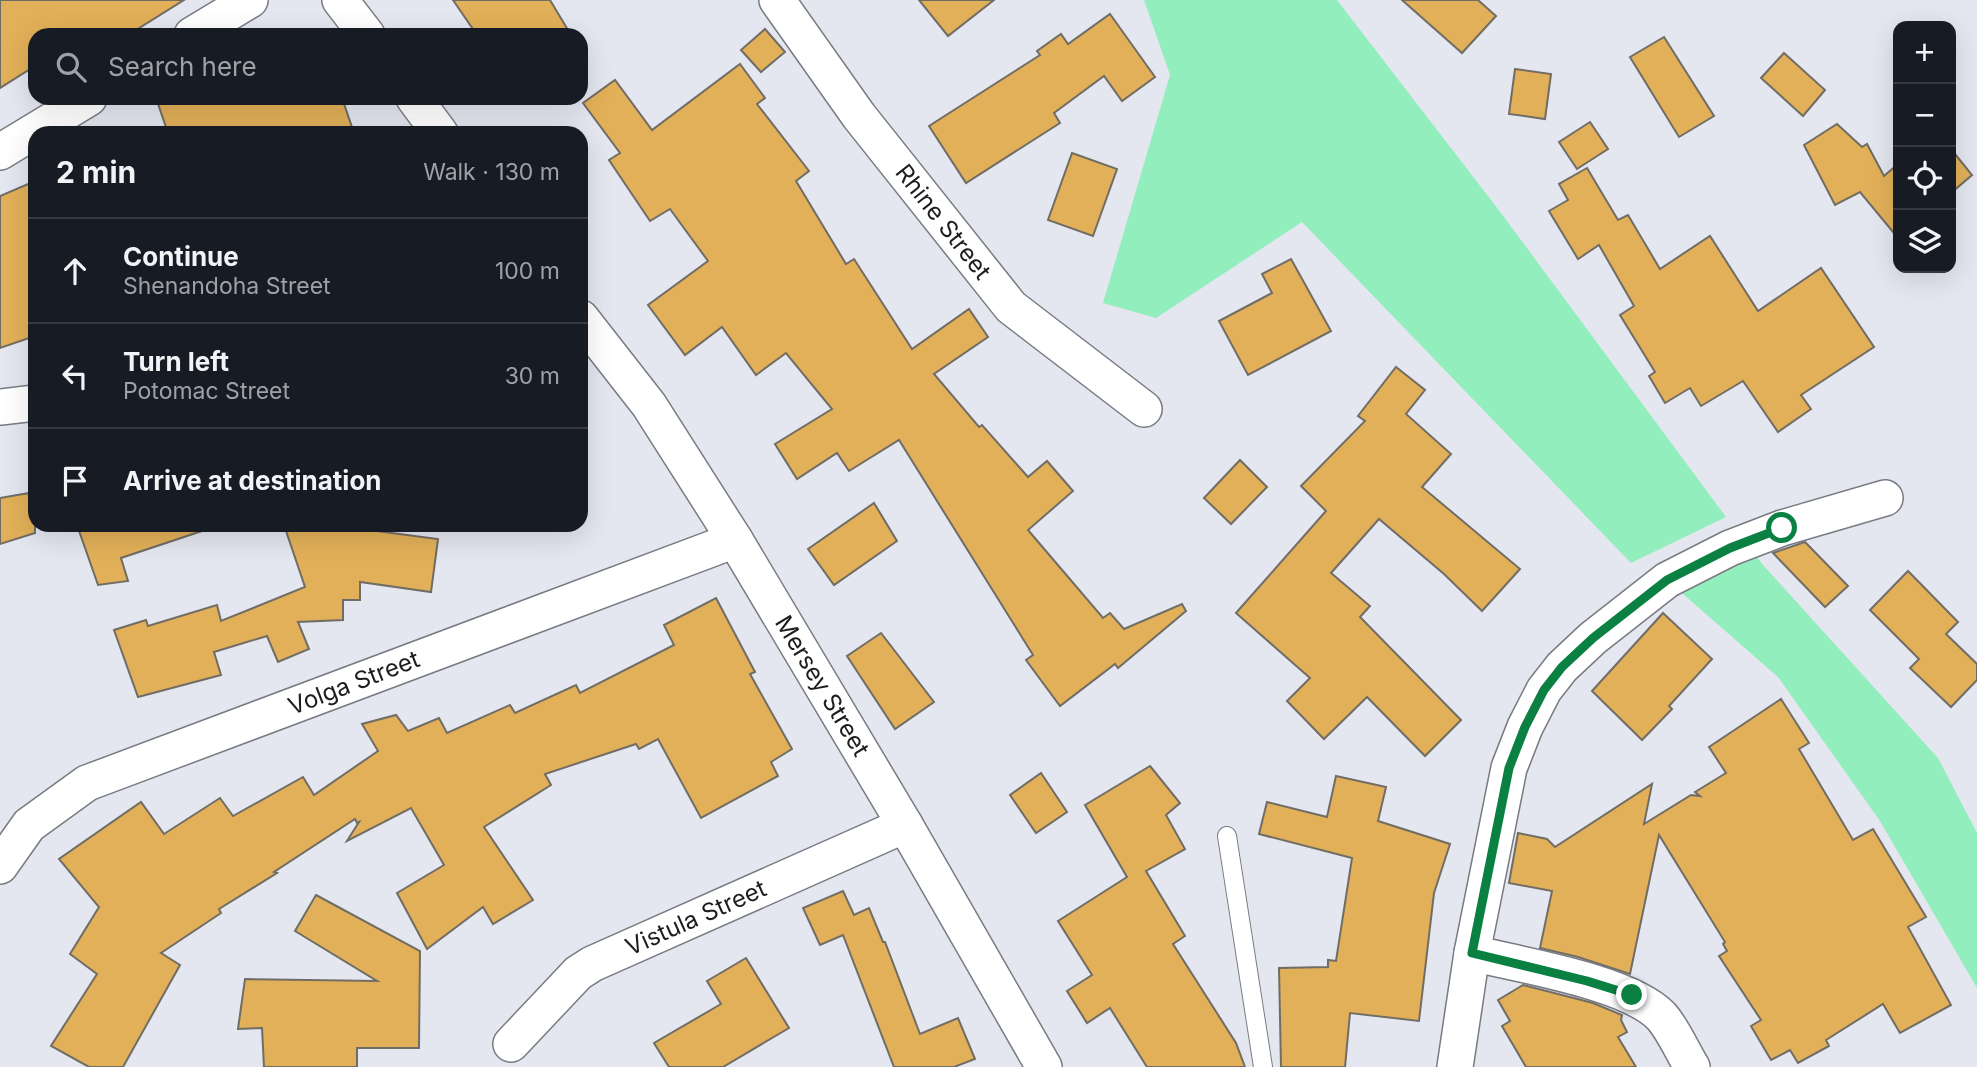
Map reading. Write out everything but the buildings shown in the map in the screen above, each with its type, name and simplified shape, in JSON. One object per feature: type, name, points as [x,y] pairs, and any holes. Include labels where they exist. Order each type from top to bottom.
[{"type":"street","points":[[204,28],[250,0]]},
{"type":"street","points":[[340,0],[362,28]]},
{"type":"street","name":"Rhine Street","points":[[777,0],[859,116],[1011,307],[1144,409]]},
{"type":"street","points":[[43,126],[77,105]]},
{"type":"street","points":[[419,105],[435,126]]},
{"type":"street","points":[[0,152],[28,135]]},
{"type":"street","name":"Mersey Street","points":[[588,327],[649,405],[735,540],[905,825],[1044,1067]]},
{"type":"street","points":[[0,407],[28,404]]},
{"type":"street","points":[[1455,1067],[1472,953],[1509,768],[1525,727],[1544,690],[1562,667],[1593,638],[1667,580],[1730,548],[1782,528],[1885,498]]},
{"type":"street","name":"Volga Street","points":[[0,866],[29,825],[87,783],[735,540]]},
{"type":"street","name":"Vistula Street","points":[[511,1044],[578,973],[592,964],[905,825]]},
{"type":"street","points":[[1472,953],[1587,981],[1632,995],[1661,1016],[1692,1067]]},
{"type":"lane","points":[[1227,836],[1264,1067]]},
{"type":"green space","points":[[1144,0],[1337,0],[1501,213],[1726,517],[1631,563],[1302,222],[1156,318],[1103,303],[1170,75]]},
{"type":"green space","points":[[1746,542],[1763,565],[1938,758],[1977,833],[1977,988],[1880,821],[1778,677],[1667,580]]},
{"type":"route","points":[[1632,995],[1587,981],[1472,953],[1509,768],[1525,727],[1544,690],[1562,667],[1593,638],[1667,580],[1730,548],[1782,528]]}]
